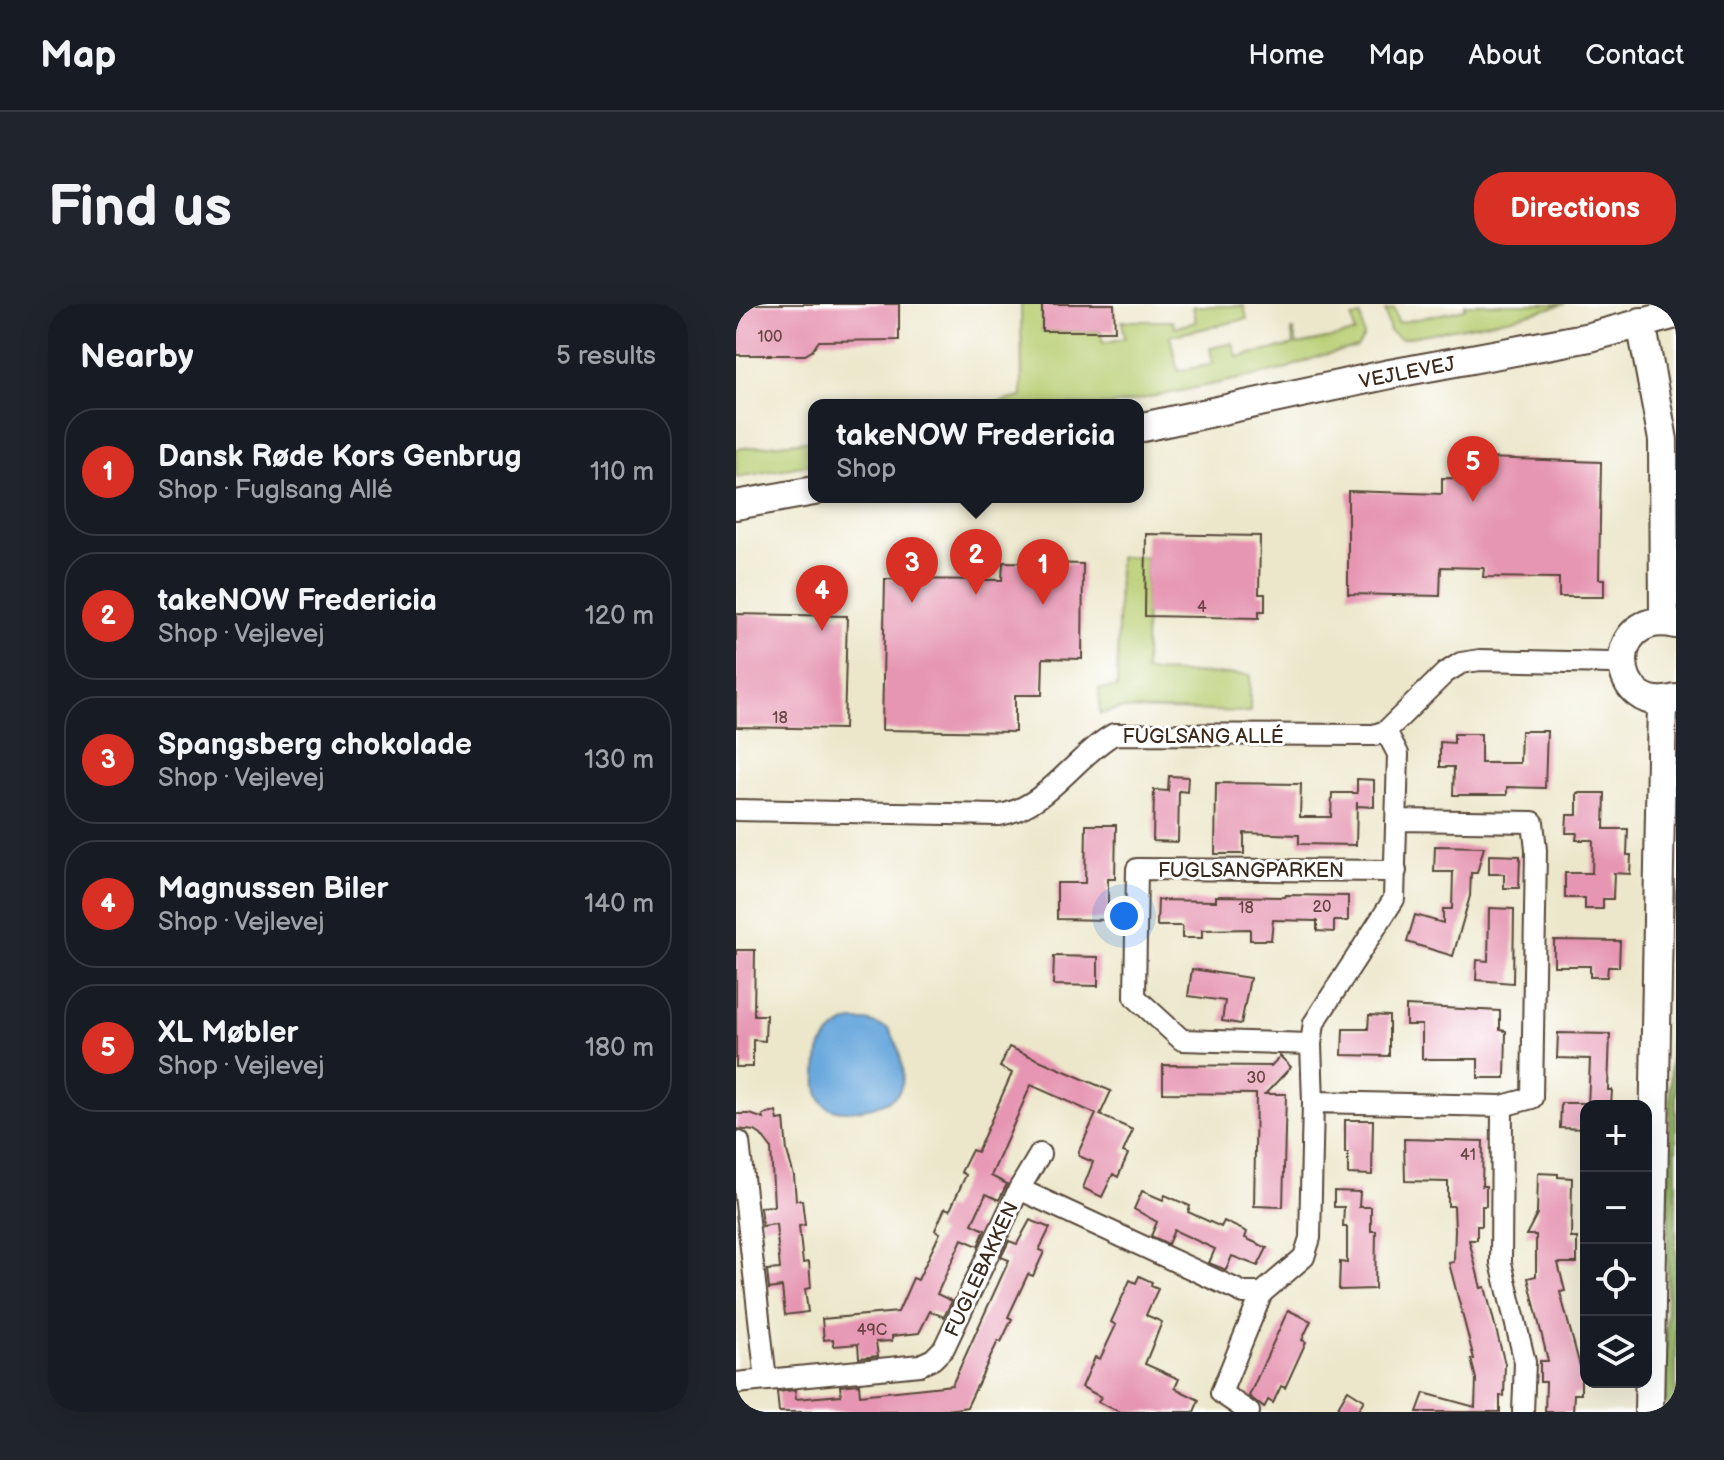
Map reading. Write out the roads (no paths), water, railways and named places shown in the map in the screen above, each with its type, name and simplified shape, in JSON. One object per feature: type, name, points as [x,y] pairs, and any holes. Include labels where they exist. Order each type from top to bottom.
[{"type":"street","name":"VEJLEVEJ","points":[[1144,427],[1390,374],[1590,337],[1639,313],[1676,314]]},
{"type":"street","points":[[1616,663],[1629,638],[1639,628],[1651,623],[1670,622],[1663,440],[1639,313]]},
{"type":"street","points":[[736,505],[808,492]]},
{"type":"street","points":[[1249,1412],[1221,1393],[1262,1293],[1304,1257],[1310,1238],[1311,1044],[1314,1023],[1394,899],[1398,754],[1386,731],[1445,673],[1461,663],[1480,660],[1616,663]]},
{"type":"street","points":[[1616,663],[1630,686],[1650,700],[1669,700],[1649,1412]]},
{"type":"street","name":"FUGLSANG ALLÉ","points":[[736,810],[999,815],[1017,812],[1032,804],[1095,745],[1114,734],[1374,735],[1386,731]]},
{"type":"street","points":[[1313,1102],[1502,1106],[1532,1098],[1536,850],[1533,822],[1398,820]]},
{"type":"street","name":"FUGLSANGPARKEN","points":[[1311,1044],[1182,1040],[1135,997],[1137,869],[1396,871]]},
{"type":"street","points":[[1502,1106],[1501,1263],[1525,1362],[1523,1412]]},
{"type":"street","points":[[739,1142],[766,1380]]},
{"type":"street","name":"FUGLEBAKKEN","points":[[736,1383],[920,1365],[933,1359],[944,1348],[1019,1189],[1040,1154]]},
{"type":"street","points":[[1019,1189],[1244,1293],[1262,1293]]},
{"type":"water","points":[[852,1021],[867,1021],[888,1028],[898,1050],[902,1069],[901,1086],[898,1093],[883,1103],[860,1110],[838,1110],[829,1108],[820,1098],[818,1061],[829,1036]]},
{"type":"place","name":"XL Møbler","points":[[1473,502]]},
{"type":"place","name":"takeNOW Fredericia","points":[[976,595]]},
{"type":"place","name":"Spangsberg chokolade","points":[[912,603]]},
{"type":"place","name":"Dansk Røde Kors Genbrug","points":[[1043,605]]},
{"type":"place","name":"Magnussen Biler","points":[[822,631]]}]
